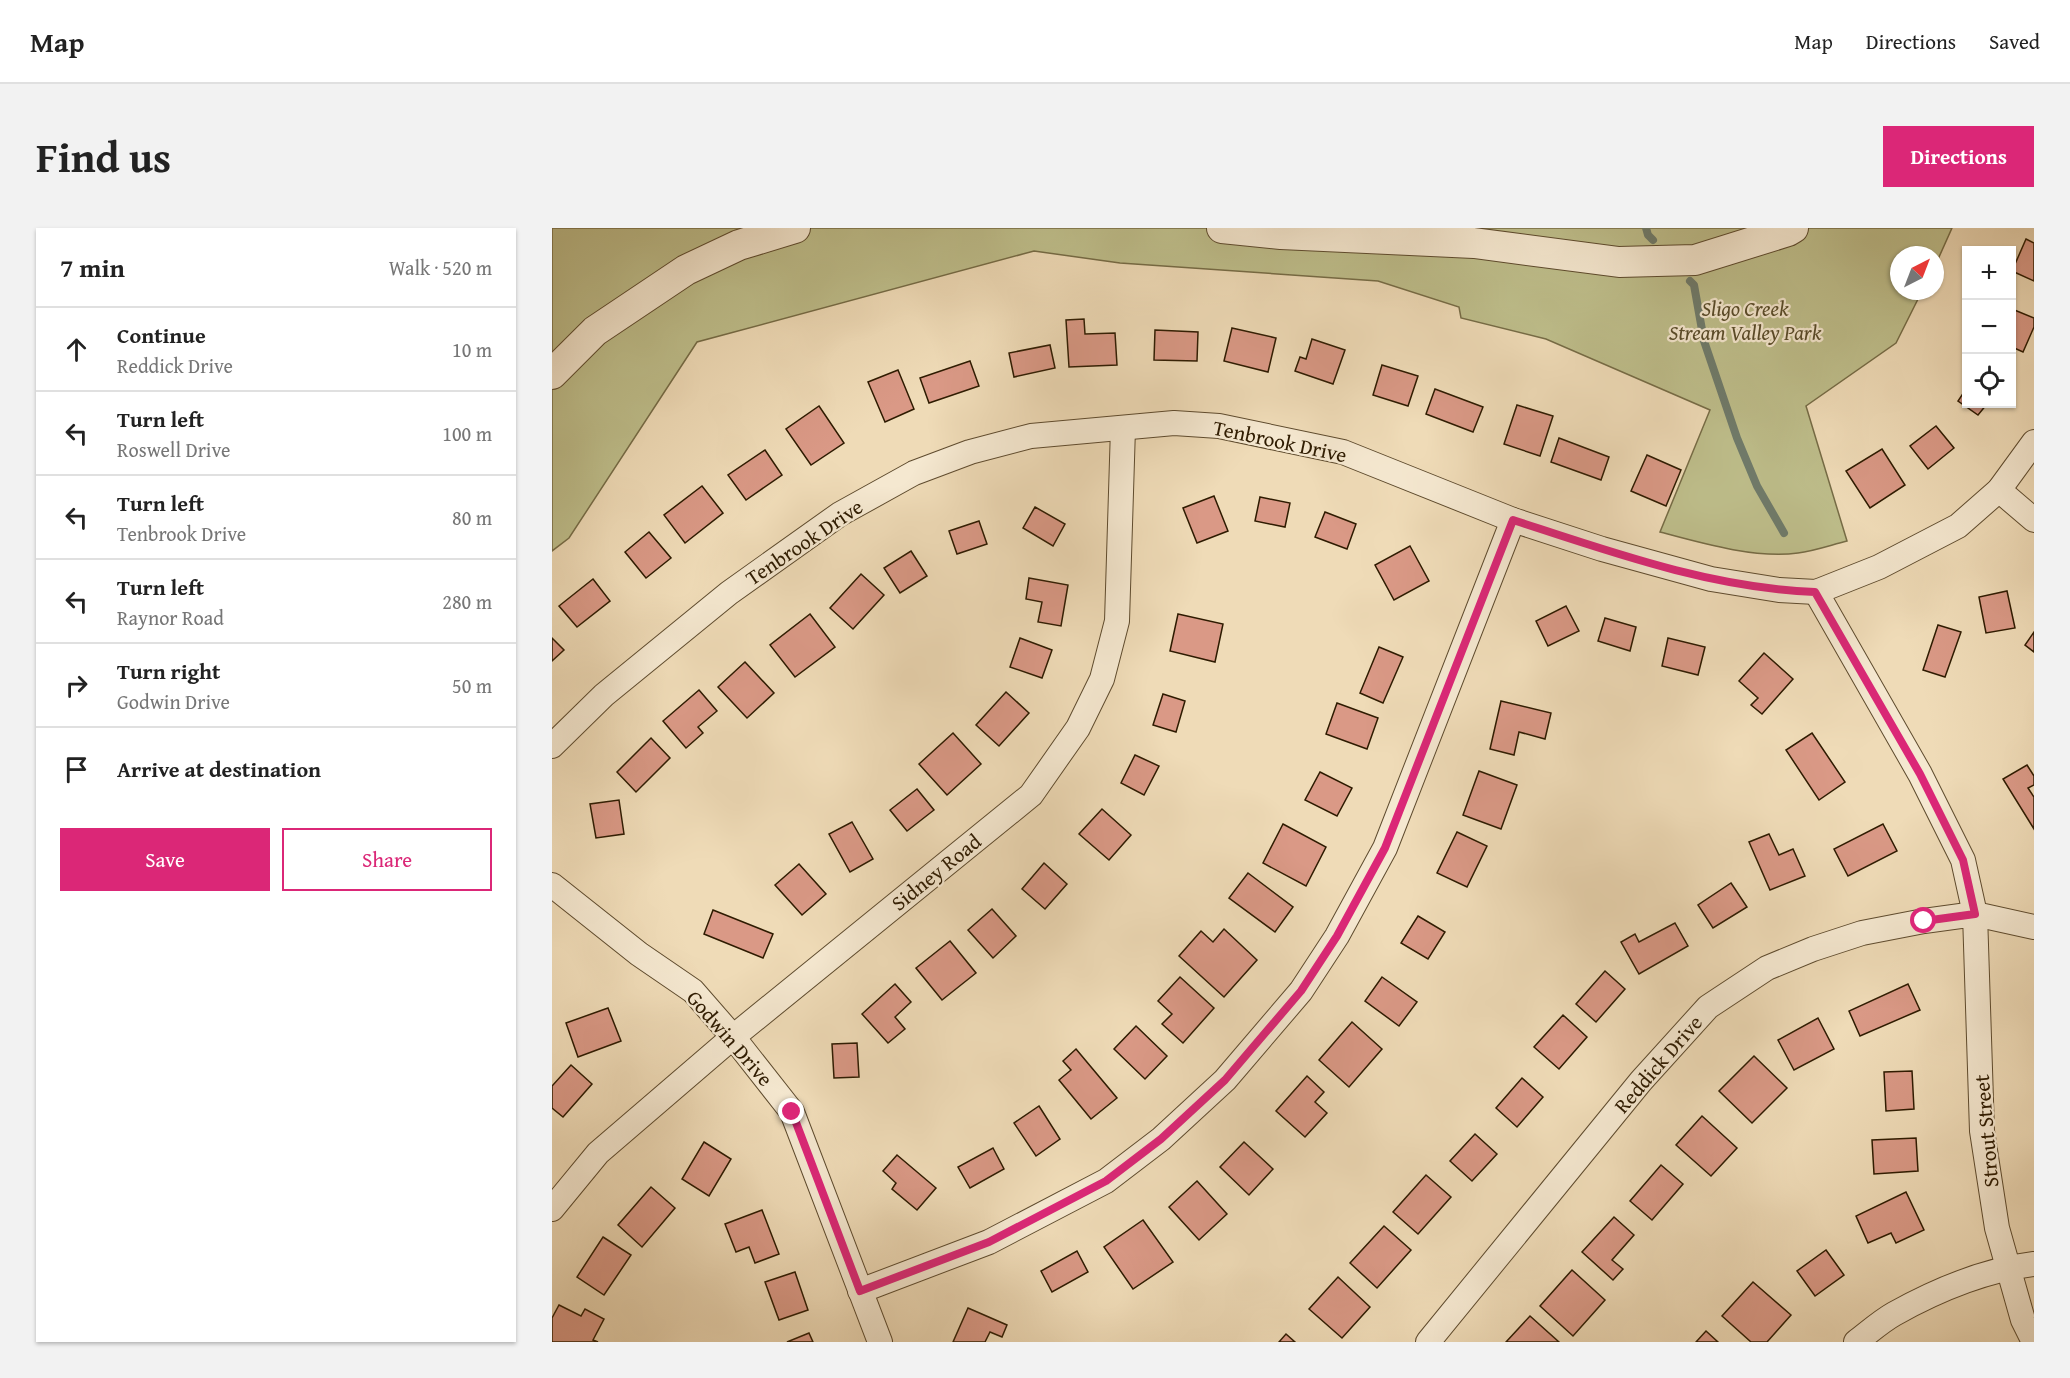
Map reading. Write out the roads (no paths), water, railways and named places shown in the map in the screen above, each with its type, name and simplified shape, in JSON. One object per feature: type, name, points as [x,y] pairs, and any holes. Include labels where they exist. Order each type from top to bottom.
[{"type":"street","points":[[552,374],[595,331],[686,270],[739,245],[795,228]]},
{"type":"street","points":[[1222,228],[1281,234],[1474,243],[1619,262],[1695,260],[1793,228]]},
{"type":"street","name":"Tenbrook Drive","points":[[552,746],[604,694],[720,600],[840,514],[914,473],[970,452],[1031,436],[1174,423],[1219,426],[1343,452],[1513,520],[1602,549],[1711,579],[1779,590],[1815,592],[1879,567],[1958,526],[1999,490],[2034,442]]},
{"type":"street","name":"Sidney Road","points":[[552,1209],[598,1153],[733,1037],[1031,795],[1078,728],[1102,679],[1117,621],[1123,428]]},
{"type":"street","points":[[1999,490],[2034,520]]},
{"type":"street","points":[[860,1291],[989,1242],[1106,1181],[1161,1139],[1225,1080],[1293,1000],[1337,936],[1385,848],[1513,520]]},
{"type":"street","name":"Strout Street","points":[[1815,592],[1920,774],[1963,860],[1975,914],[1982,1131],[1997,1228],[2023,1320],[2034,1342]]},
{"type":"street","name":"Godwin Drive","points":[[552,885],[639,954],[693,991],[733,1037],[792,1112],[880,1342]]},
{"type":"street","points":[[1975,914],[2034,927]]},
{"type":"street","name":"Reddick Drive","points":[[1428,1342],[1641,1081],[1708,1007],[1767,968],[1813,949],[1862,933],[1975,914]]},
{"type":"street","points":[[1856,1342],[1892,1315],[1958,1284],[2007,1267],[2034,1263]]},
{"type":"waterway","points":[[1646,228],[1653,240]]},
{"type":"waterway","points":[[1690,281],[1694,285],[1704,341],[1737,438],[1757,486],[1784,533]]},
{"type":"park label","name":"Sligo Creek Stream Valley Park","points":[[1745,320]]}]
